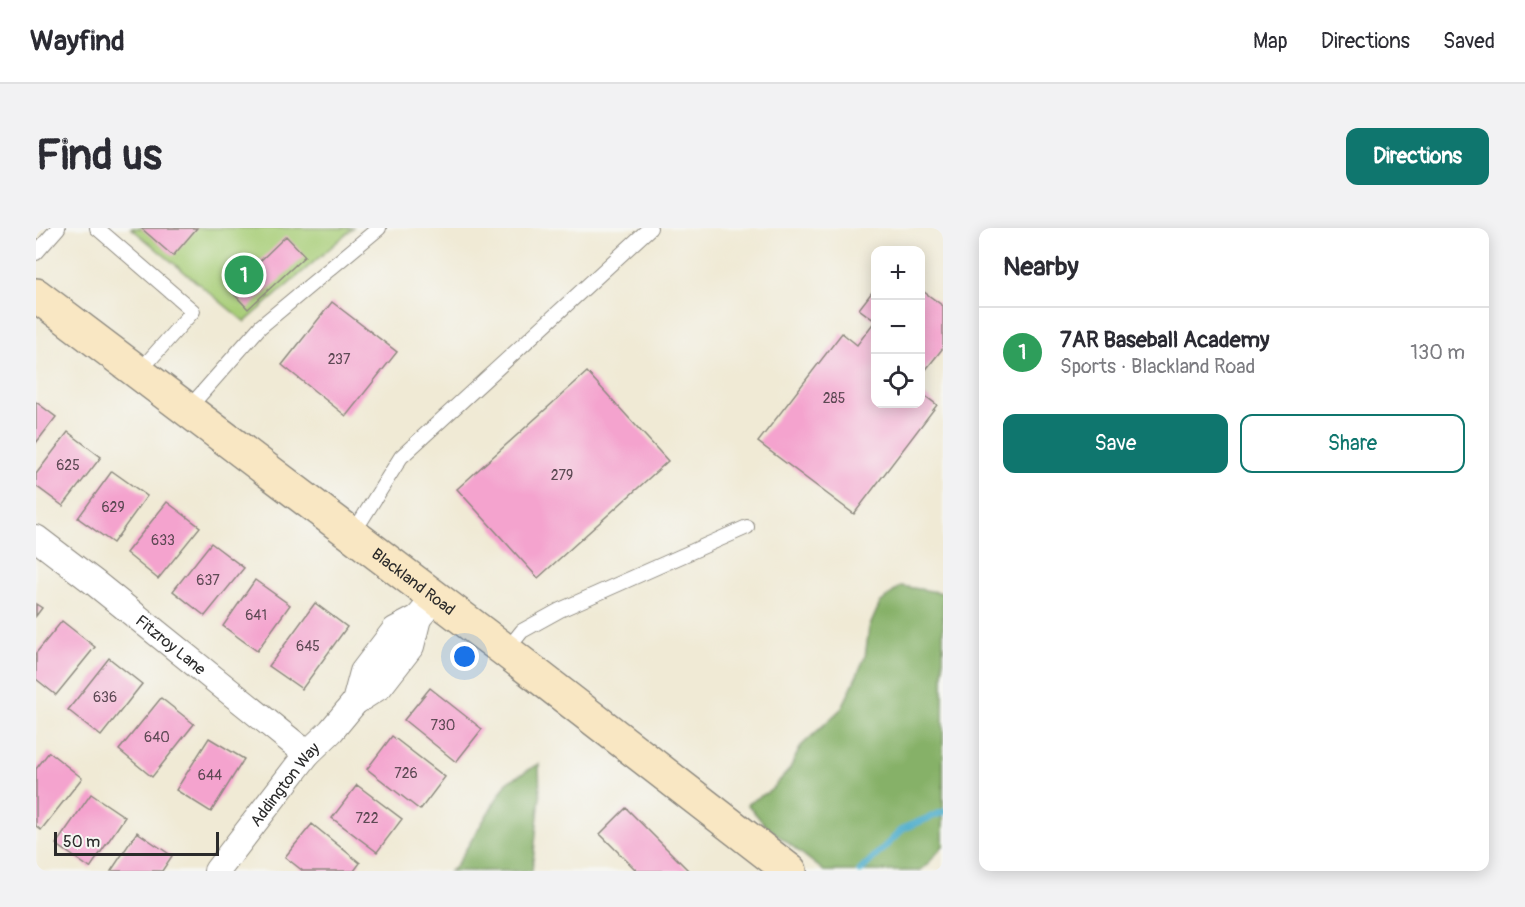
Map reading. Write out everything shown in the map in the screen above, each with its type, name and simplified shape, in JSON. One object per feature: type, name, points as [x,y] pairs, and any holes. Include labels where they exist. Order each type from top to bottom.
[{"type":"street","name":"Blackland Road","points":[[36,295],[352,535],[427,608],[506,651],[790,871]]},
{"type":"street","name":"Fitzroy Lane","points":[[36,538],[307,754]]},
{"type":"street","name":"Addington Way","points":[[218,871],[307,754],[331,731],[355,702],[380,686],[411,646],[427,608]]},
{"type":"lane","points":[[36,252],[58,228]]},
{"type":"lane","points":[[97,228],[193,311],[138,373]]},
{"type":"lane","points":[[187,410],[260,327],[379,228]]},
{"type":"lane","points":[[352,535],[401,457],[650,228]]},
{"type":"lane","points":[[506,651],[522,631],[560,610],[747,527]]},
{"type":"green space","points":[[131,228],[353,228],[245,322]]},
{"type":"green space","points":[[901,586],[943,593],[943,846],[919,871],[824,871],[765,825],[747,804],[770,791],[789,770],[801,746],[842,708],[865,657],[869,628],[880,603]]},
{"type":"green space","points":[[539,764],[540,797],[532,871],[450,871],[455,867],[507,782]]},
{"type":"building","points":[[141,228],[197,228],[173,256]]},
{"type":"building","points":[[286,236],[305,256],[248,309],[230,290]]},
{"type":"building","points":[[871,293],[871,318],[859,309]]},
{"type":"building","points":[[925,293],[943,306],[943,348],[925,371]]},
{"type":"building","points":[[332,302],[397,352],[346,416],[282,365]]},
{"type":"building","points":[[871,326],[871,408],[925,408],[925,396],[937,405],[854,514],[758,442],[842,333],[857,345]]},
{"type":"building","points":[[587,372],[668,461],[538,578],[457,489]]},
{"type":"building","points":[[36,402],[56,417],[36,443]]},
{"type":"building","points":[[68,432],[101,457],[63,506],[36,486],[36,474]]},
{"type":"building","points":[[112,471],[147,496],[113,543],[78,518]]},
{"type":"building","points":[[167,502],[200,527],[158,579],[126,553]]},
{"type":"building","points":[[211,543],[244,568],[205,616],[173,591]]},
{"type":"building","points":[[255,580],[290,605],[257,651],[223,626]]},
{"type":"building","points":[[315,603],[347,627],[302,689],[269,666]]},
{"type":"building","points":[[36,604],[42,608],[36,616]]},
{"type":"building","points":[[62,621],[95,647],[56,695],[36,679],[36,653]]},
{"type":"building","points":[[109,658],[142,684],[101,736],[68,710]]},
{"type":"building","points":[[430,688],[482,729],[456,762],[404,720]]},
{"type":"building","points":[[161,698],[194,724],[152,777],[119,750]]},
{"type":"building","points":[[392,736],[445,777],[420,810],[367,769]]},
{"type":"building","points":[[209,738],[244,759],[211,812],[176,790]]},
{"type":"building","points":[[49,752],[82,778],[41,830],[36,826],[36,769]]},
{"type":"building","points":[[357,785],[402,819],[377,852],[332,818]]},
{"type":"building","points":[[91,794],[125,817],[90,868],[56,844]]},
{"type":"building","points":[[626,808],[689,871],[637,871],[600,834]]},
{"type":"building","points":[[312,824],[360,863],[354,871],[303,871],[285,857]]},
{"type":"building","points":[[137,832],[172,856],[162,871],[111,871]]},
{"type":"waterway","points":[[860,871],[904,828],[943,812]]},
{"type":"place","name":"7AR Baseball Academy","points":[[244,275]]}]
